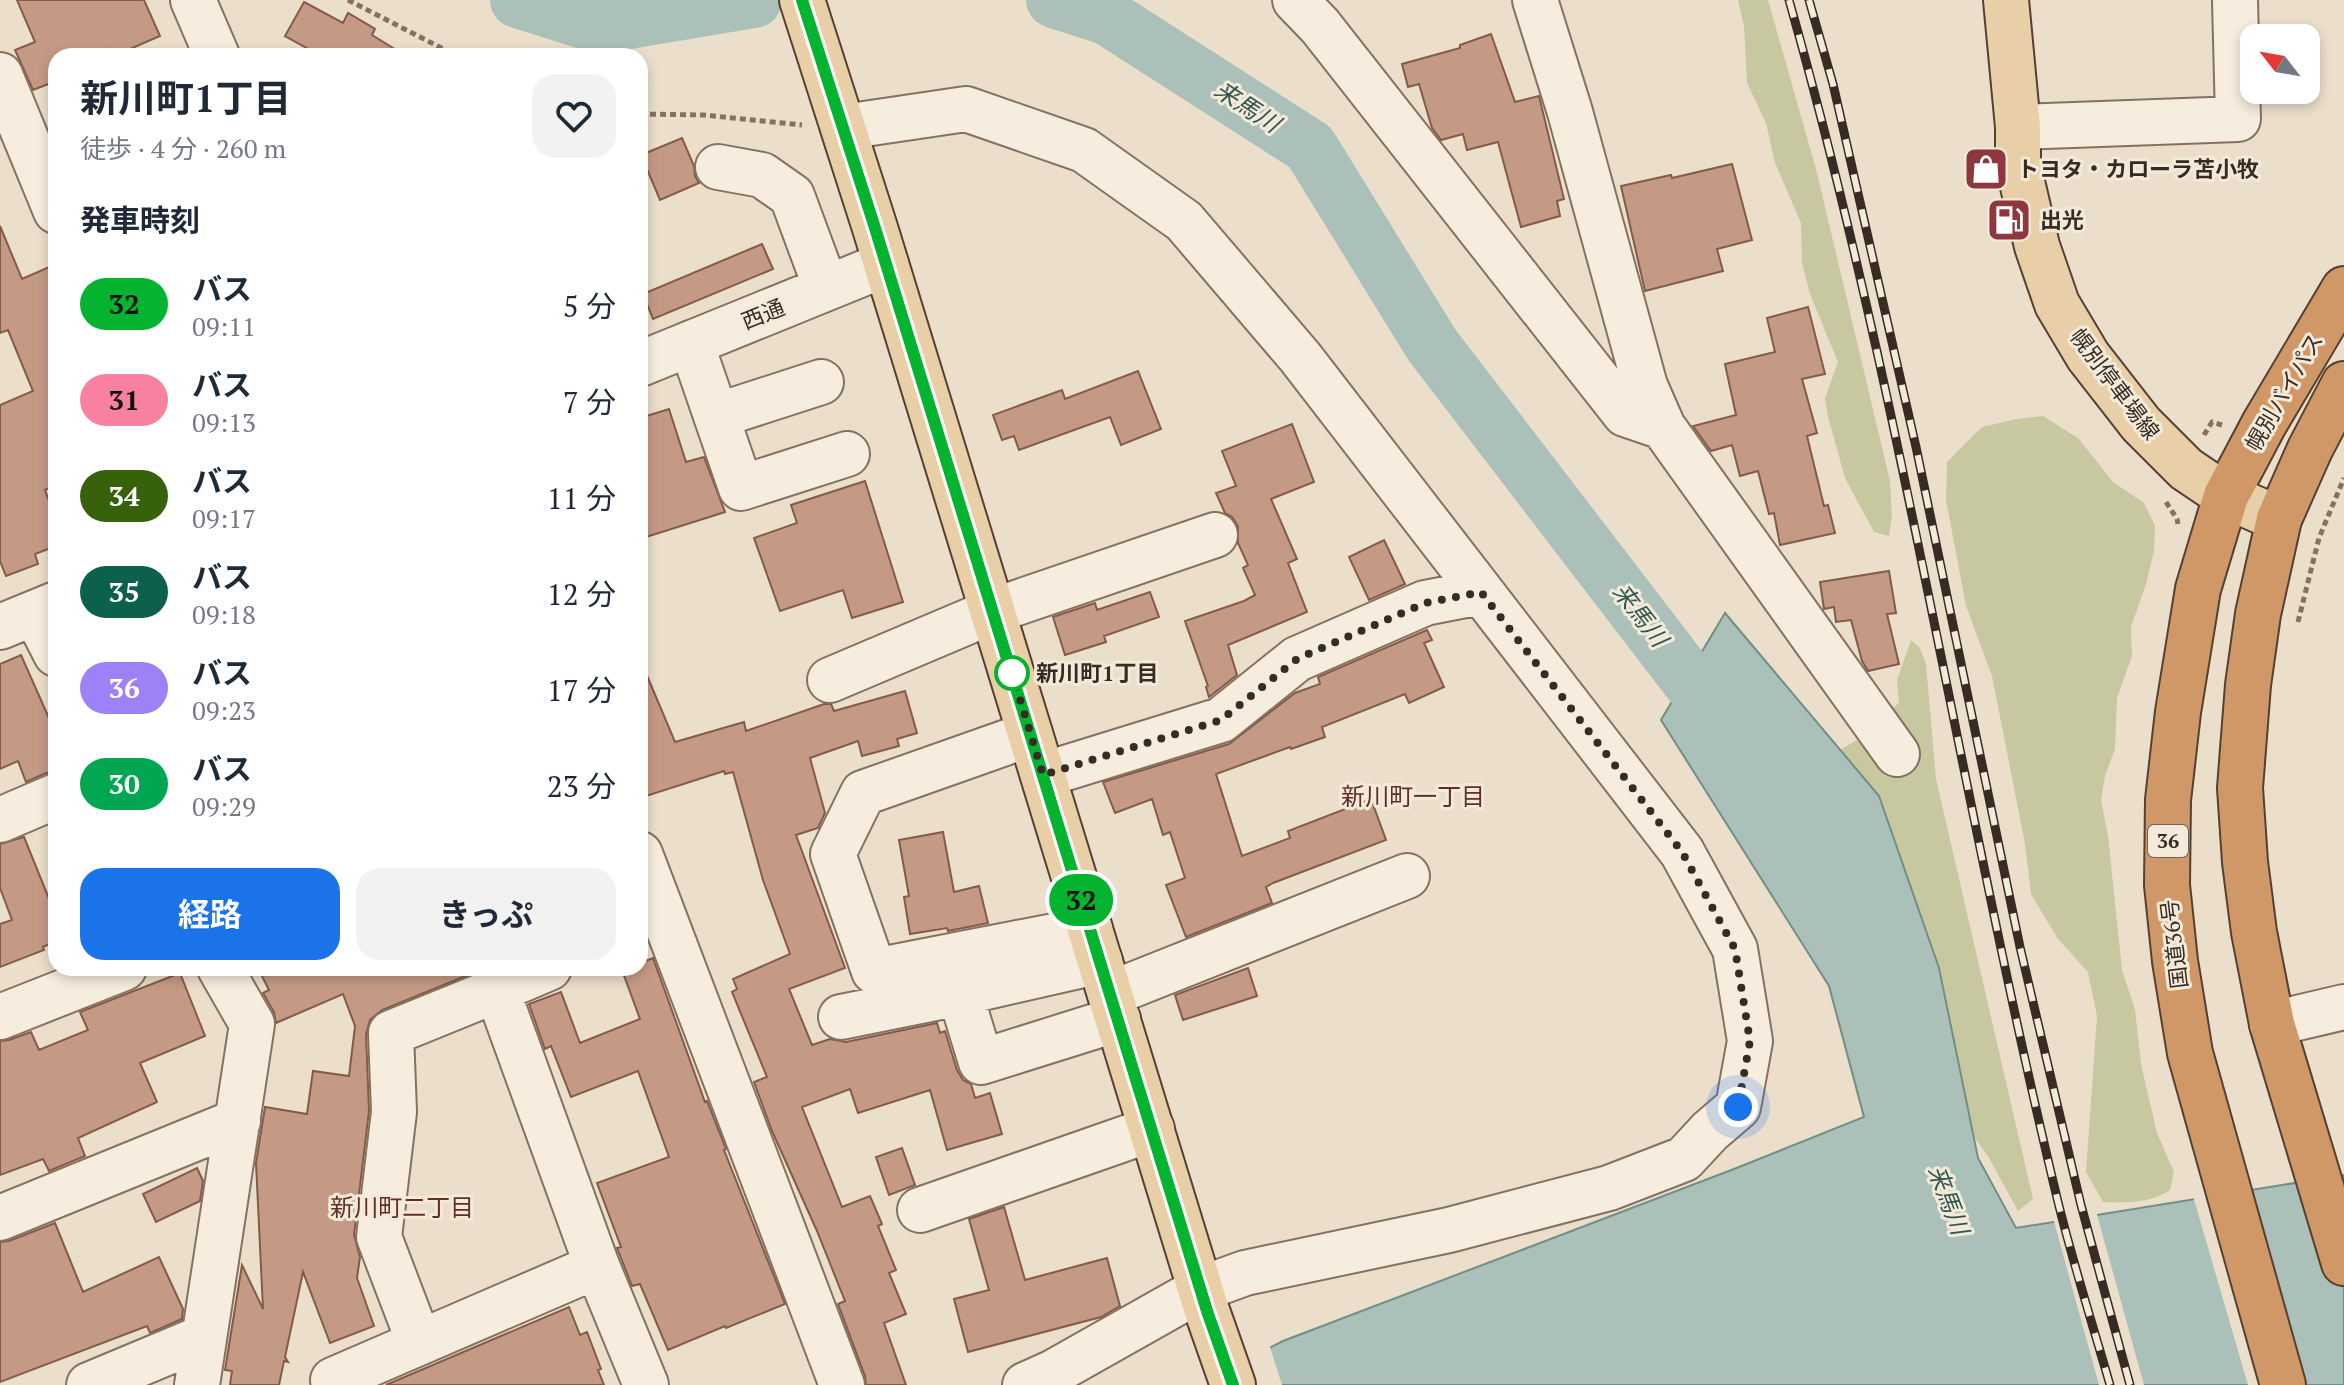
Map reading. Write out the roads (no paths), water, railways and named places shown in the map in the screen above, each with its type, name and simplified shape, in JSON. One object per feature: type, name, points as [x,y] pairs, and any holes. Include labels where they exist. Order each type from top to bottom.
[{"type":"highway","name":"幌別バイパス","points":[[2226,496],[2264,424],[2344,289]]},
{"type":"highway","points":[[2344,384],[2310,449],[2279,519],[2258,614],[2240,788],[2252,918],[2272,1024],[2344,1263]]},
{"type":"highway","name":"国道36号","points":[[2226,496],[2198,589],[2178,712],[2168,800],[2167,872],[2175,961],[2190,1053],[2283,1385]]},
{"type":"main road","points":[[802,0],[829,117],[886,264],[1204,1300],[1233,1385]]},
{"type":"main road","name":"幌別停車場線","points":[[2006,0],[2018,127],[2018,165],[2037,246],[2057,304],[2088,356],[2141,424],[2186,469],[2226,496],[2279,519]]},
{"type":"street","points":[[193,0],[210,48]]},
{"type":"street","points":[[1295,0],[1320,26],[1625,414],[1663,427]]},
{"type":"street","points":[[1535,0],[1570,112],[1645,386],[1663,427],[1897,754]]},
{"type":"street","points":[[2018,127],[2238,119],[2235,0]]},
{"type":"street","points":[[0,75],[27,133],[48,189]]},
{"type":"street","points":[[829,117],[966,109],[1084,150],[1184,221],[1300,357],[1682,852],[1735,949],[1750,1041],[1738,1107],[1684,1159],[1609,1188],[1449,1230],[1245,1273],[1204,1300],[1039,1381]]},
{"type":"street","points":[[718,167],[762,175],[792,196],[826,288]]},
{"type":"street","name":"西通","points":[[648,361],[886,264]]},
{"type":"street","points":[[691,343],[741,488],[847,454]]},
{"type":"street","points":[[716,416],[821,382]]},
{"type":"street","points":[[830,680],[993,611],[1215,535]]},
{"type":"street","points":[[1043,775],[1221,720],[1297,659],[1425,603],[1481,592]]},
{"type":"street","points":[[18,619],[48,647]]},
{"type":"street","points":[[1030,734],[863,793],[833,854],[874,971],[1105,976]]},
{"type":"street","points":[[0,820],[48,799]]},
{"type":"street","points":[[841,1017],[960,993],[1105,976],[1407,876]]},
{"type":"street","points":[[648,902],[652,926],[842,1385]]},
{"type":"street","points":[[0,1017],[104,976]]},
{"type":"street","points":[[197,1385],[252,1024],[225,976]]},
{"type":"street","points":[[419,1342],[379,1237],[394,1112],[391,1033],[530,976]]},
{"type":"street","points":[[960,993],[981,1062],[1105,976]]},
{"type":"street","points":[[497,990],[597,1266],[646,1385]]},
{"type":"street","points":[[2272,1024],[2344,1007]]},
{"type":"street","points":[[0,1218],[238,1121]]},
{"type":"street","points":[[920,1210],[1152,1129]]},
{"type":"street","points":[[333,1380],[597,1266]]},
{"type":"street","points":[[89,1385],[204,1337]]},
{"type":"water","points":[[1725,613],[1879,796],[1939,968],[1978,1158],[2016,1228],[2344,1175],[2344,1385],[1195,1385],[1283,1341],[1864,1117],[1829,986],[1661,720]]},
{"type":"waterway","name":"来馬川","points":[[518,0],[600,26],[754,0]]},
{"type":"waterway","name":"来馬川","points":[[1054,0],[1107,17],[1310,147],[1432,345],[1732,736]]},
{"type":"railway","points":[[1789,0],[1829,149],[1899,451],[2024,1056],[2059,1206],[2110,1385]]},
{"type":"railway","points":[[1809,0],[1833,84],[1916,447],[2020,947],[2081,1205],[2130,1385]]},
{"type":"place","name":"トヨタ・カローラ苫小牧","points":[[1986,169]]},
{"type":"place","name":"出光","points":[[2009,220]]},
{"type":"place","name":"新川町1丁目","points":[[1012,673]]},
{"type":"district","name":"新川町一丁目","points":[[1413,797]]},
{"type":"district","name":"新川町二丁目","points":[[402,1208]]}]
